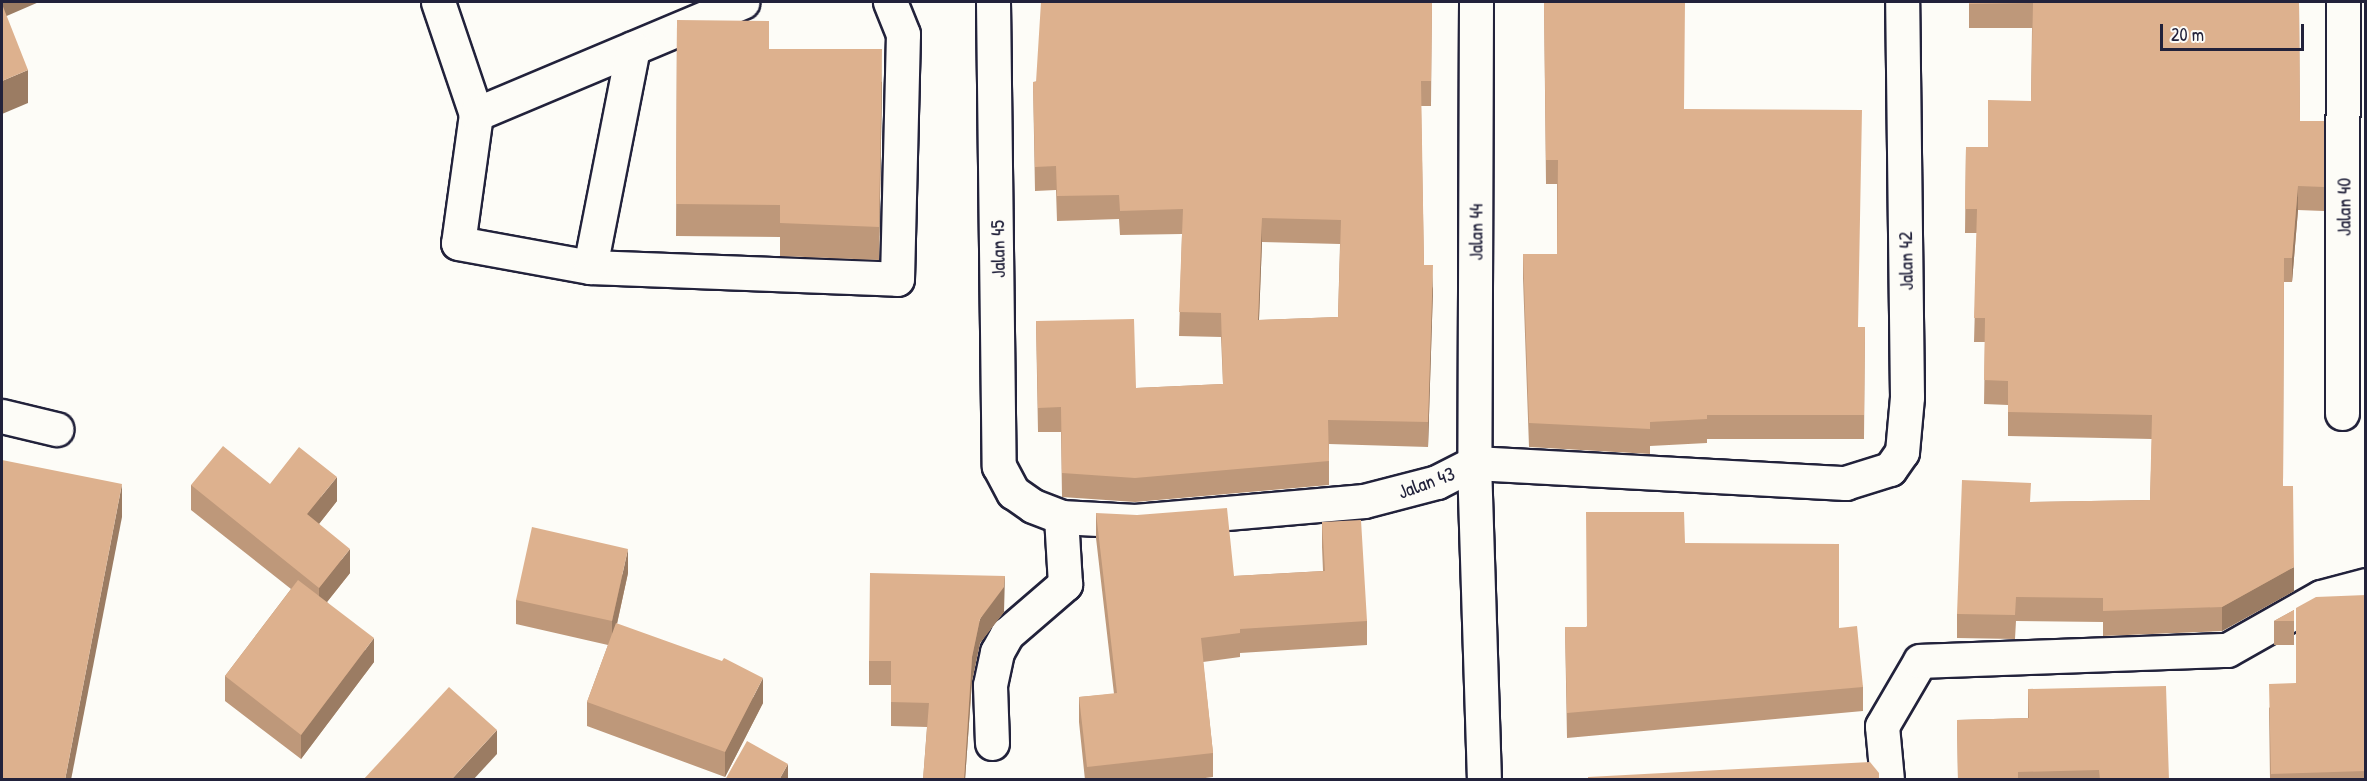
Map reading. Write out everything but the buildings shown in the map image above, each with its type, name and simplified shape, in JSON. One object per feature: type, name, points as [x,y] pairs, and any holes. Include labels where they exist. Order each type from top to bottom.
[{"type":"street","points":[[438,2],[476,114],[458,243],[591,267],[897,279],[903,34],[890,2]]},
{"type":"street","points":[[476,114],[742,2]]},
{"type":"street","name":"Jalan 45","points":[[993,2],[999,466],[1013,492]]},
{"type":"street","name":"Jalan 44","points":[[1476,2],[1474,463],[1484,780]]},
{"type":"street","name":"Jalan 42","points":[[1845,483],[1890,469],[1902,452],[1907,397],[1902,2]]},
{"type":"street","name":"Jalan 40","points":[[2342,413],[2343,2]]},
{"type":"street","points":[[591,267],[633,48]]},
{"type":"street","points":[[2,416],[56,429]]},
{"type":"street","name":"Jalan 43","points":[[1013,492],[1033,506],[1061,517],[1135,521],[1330,505],[1400,493],[1437,482],[1474,463],[1845,483]]},
{"type":"street","points":[[992,743],[990,686],[997,652],[1006,634],[1065,584],[1061,517]]},
{"type":"street","points":[[1887,780],[1882,726],[1920,661],[2227,650],[2321,597],[2366,585]]}]
